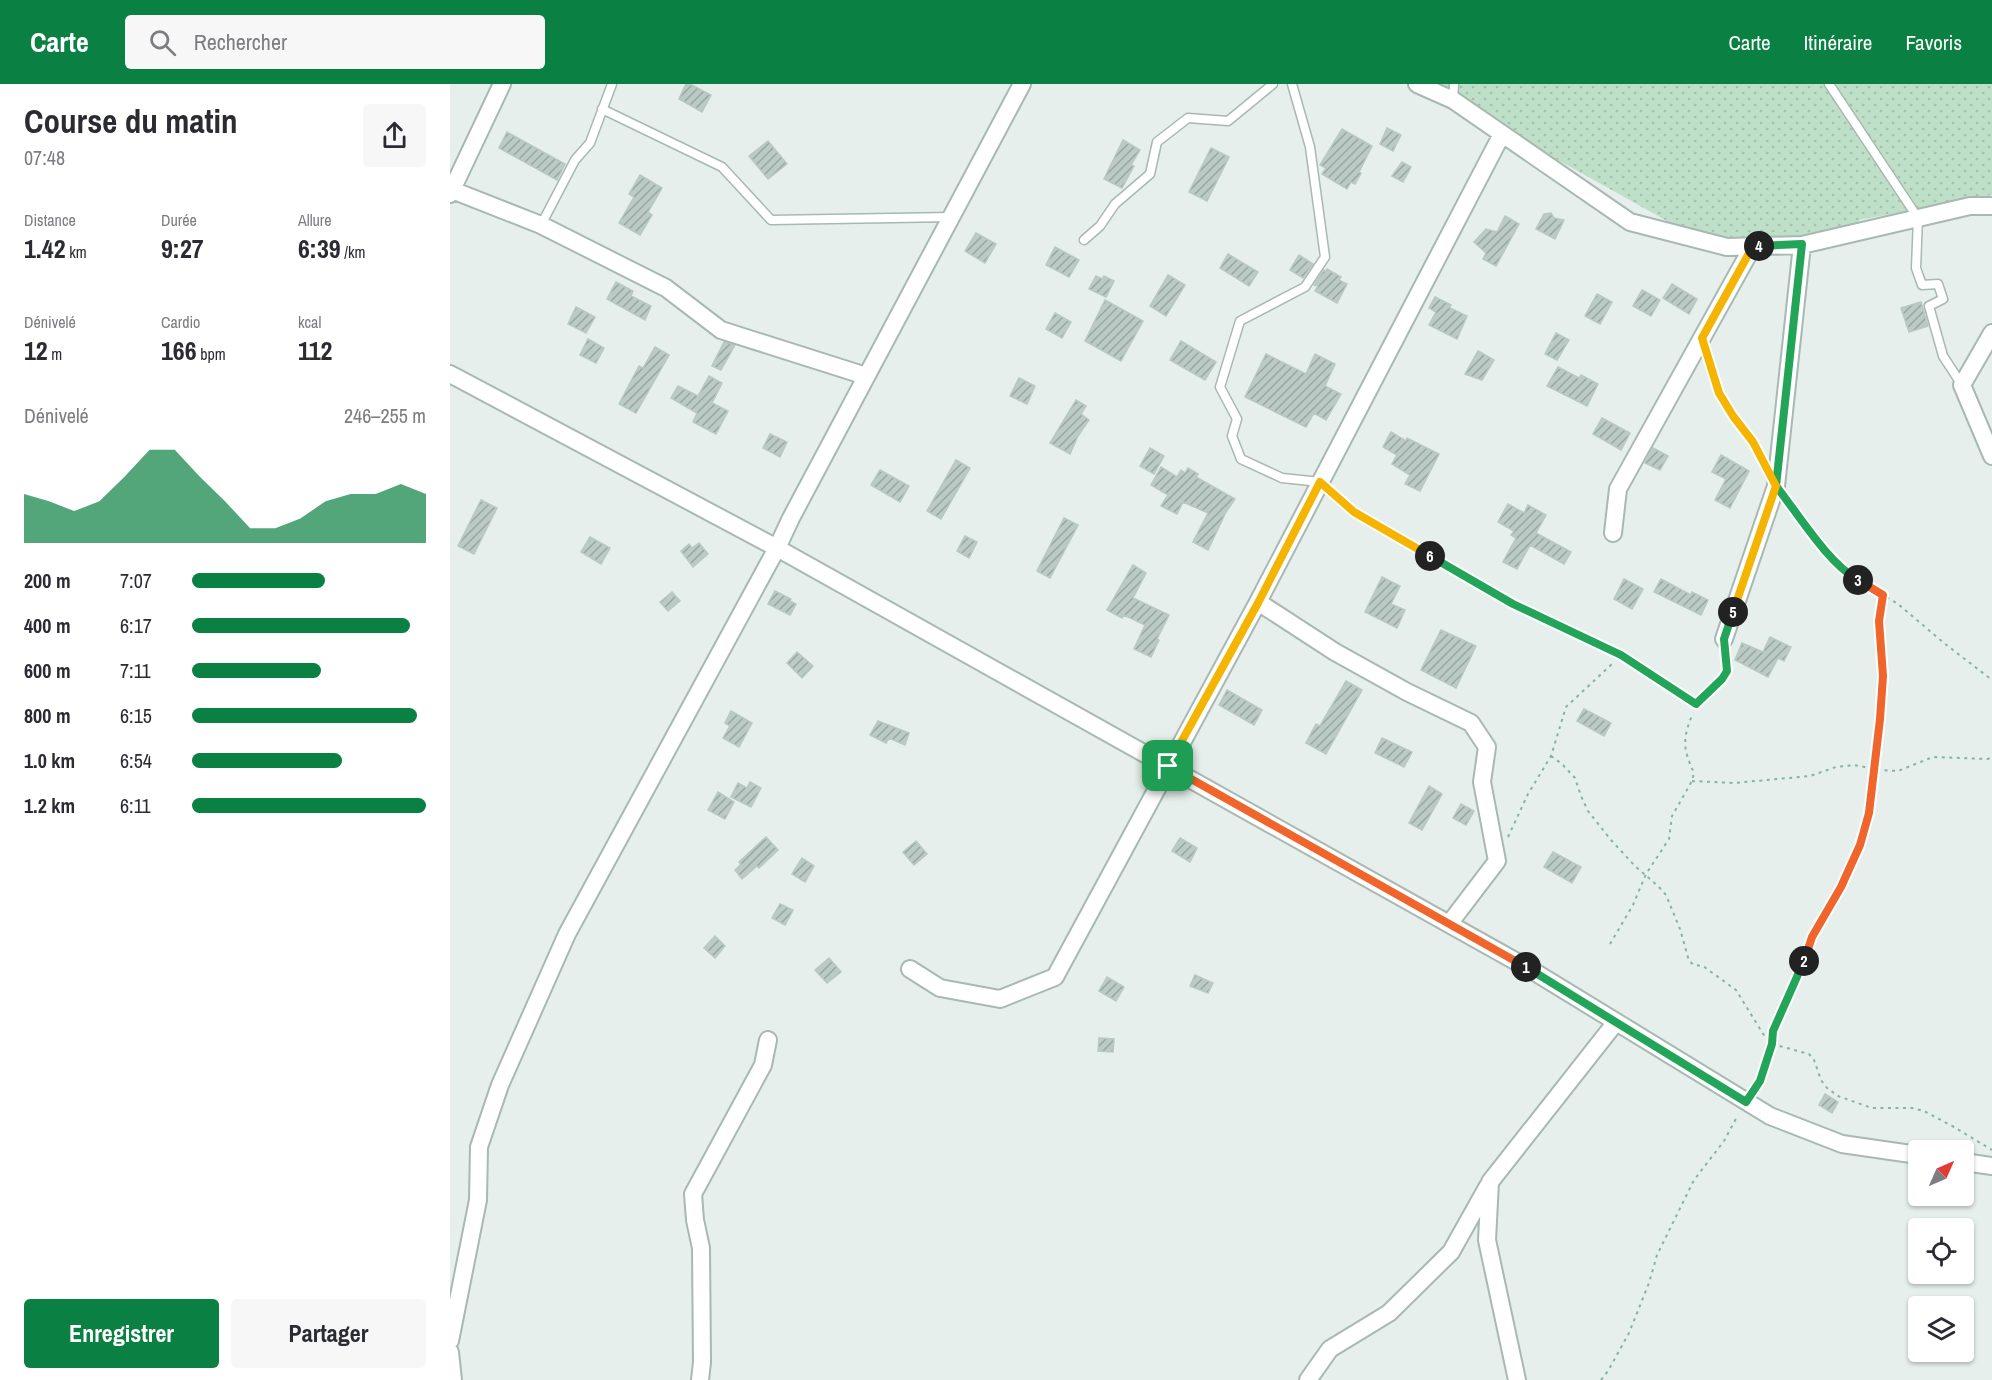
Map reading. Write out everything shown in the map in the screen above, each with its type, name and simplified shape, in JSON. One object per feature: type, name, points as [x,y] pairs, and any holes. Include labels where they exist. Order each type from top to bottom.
[{"type":"street","points":[[502,84],[451,191],[542,225],[666,288],[722,330],[866,376]]},
{"type":"street","points":[[450,1341],[478,1200],[479,1148],[500,1085],[567,934],[777,548],[1022,84]]},
{"type":"street","points":[[1417,84],[1453,92],[1502,134],[1630,222],[1727,247],[1802,244],[1970,206],[1992,206]]},
{"type":"street","points":[[910,969],[940,988],[1000,999],[1055,978],[1258,603],[1502,134]]},
{"type":"street","points":[[1724,639],[1776,486],[1802,244]]},
{"type":"street","points":[[1613,533],[1618,489],[1753,246]]},
{"type":"street","points":[[1992,333],[1962,385],[1992,456]]},
{"type":"street","points":[[450,374],[777,548],[1533,971],[1770,1116],[1842,1144],[1908,1154]]},
{"type":"street","points":[[1258,603],[1335,652],[1407,692],[1471,723],[1487,747],[1482,782],[1497,861],[1449,924]]},
{"type":"street","points":[[1308,1380],[1330,1348],[1389,1313],[1450,1251],[1490,1182],[1616,1022]]},
{"type":"street","points":[[700,1380],[702,1362],[701,1248],[695,1220],[693,1194],[763,1065],[768,1040]]},
{"type":"street","points":[[1974,1163],[1992,1166]]},
{"type":"street","points":[[1490,1182],[1487,1240],[1517,1380]]},
{"type":"street","points":[[450,1352],[453,1380]]},
{"type":"lane","points":[[542,225],[575,159],[590,143],[612,84]]},
{"type":"lane","points":[[1084,240],[1100,226],[1115,204],[1150,174],[1157,142],[1188,118],[1228,121],[1273,84]]},
{"type":"lane","points":[[1292,84],[1310,147],[1325,257],[1305,287],[1240,321],[1220,387],[1237,419],[1233,436],[1241,459],[1282,478],[1320,482],[1354,512],[1513,604],[1621,655],[1696,704]]},
{"type":"lane","points":[[1829,84],[1918,218],[1916,268],[1922,285],[1938,284],[1943,299],[1929,306],[1943,356],[1962,385]]},
{"type":"lane","points":[[602,109],[722,167],[771,220],[952,217]]},
{"type":"path","points":[[1702,338],[1719,393],[1753,442],[1763,463]]},
{"type":"path","points":[[1776,486],[1823,548],[1850,575],[1898,604],[1992,680]]},
{"type":"path","points":[[1600,1380],[1608,1371],[1629,1333],[1649,1283],[1657,1255],[1694,1180],[1724,1141],[1760,1081],[1772,1044],[1773,1031],[1802,969],[1812,937],[1841,887],[1860,845],[1869,813],[1882,687],[1879,621],[1883,595]]},
{"type":"path","points":[[1610,944],[1633,905],[1646,874],[1669,839],[1672,816],[1692,781],[1694,773],[1685,752],[1687,727],[1696,704],[1722,679],[1727,671],[1724,639]]},
{"type":"path","points":[[1497,861],[1528,794],[1551,756],[1566,707],[1621,655]]},
{"type":"path","points":[[1551,756],[1575,778],[1588,811],[1611,840],[1659,887],[1670,902],[1689,961],[1694,965],[1703,966],[1736,990],[1765,1037],[1772,1044],[1809,1054],[1814,1060],[1821,1080],[1838,1096],[1872,1108],[1912,1108],[1924,1111],[1992,1150]]},
{"type":"path","points":[[1692,781],[1757,782],[1810,776],[1836,767],[1854,765],[1898,771],[1933,757],[1988,759],[1992,757]]},
{"type":"green space","points":[[1422,84],[1992,84],[1992,195],[1859,220],[1862,231],[1727,247],[1671,233],[1667,221]]},
{"type":"building","points":[[686,84],[711,95],[702,112],[679,99]]},
{"type":"building","points":[[1387,128],[1401,135],[1393,151],[1380,144]]},
{"type":"building","points":[[1342,129],[1372,146],[1355,184],[1351,182],[1347,189],[1322,174],[1326,168],[1320,165]]},
{"type":"building","points":[[507,132],[565,164],[557,180],[499,148]]},
{"type":"building","points":[[1123,140],[1140,150],[1122,188],[1104,179]]},
{"type":"building","points":[[768,141],[787,164],[768,179],[749,156]]},
{"type":"building","points":[[1211,148],[1229,157],[1207,201],[1189,192]]},
{"type":"building","points":[[1402,162],[1411,167],[1403,182],[1392,176]]},
{"type":"building","points":[[640,175],[662,188],[648,212],[652,215],[640,235],[619,223],[634,197],[629,194]]},
{"type":"building","points":[[1551,213],[1554,218],[1564,220],[1555,239],[1536,229],[1544,214]]},
{"type":"building","points":[[1505,216],[1519,224],[1496,266],[1483,259],[1486,253],[1474,242],[1486,229],[1497,232]]},
{"type":"building","points":[[976,233],[996,244],[985,263],[965,251]]},
{"type":"building","points":[[1055,247],[1079,260],[1069,277],[1046,265]]},
{"type":"building","points":[[1228,254],[1258,272],[1249,286],[1220,268]]},
{"type":"building","points":[[1299,255],[1313,264],[1303,278],[1290,270]]},
{"type":"building","points":[[1327,269],[1341,277],[1339,280],[1347,284],[1337,303],[1315,291],[1318,286],[1314,285]]},
{"type":"building","points":[[1168,275],[1185,285],[1166,316],[1150,306]]},
{"type":"building","points":[[1096,276],[1102,279],[1104,276],[1114,281],[1106,297],[1089,289]]},
{"type":"building","points":[[616,282],[633,291],[631,296],[651,306],[645,320],[607,299]]},
{"type":"building","points":[[1672,284],[1697,299],[1689,314],[1663,298]]},
{"type":"building","points":[[1642,290],[1660,300],[1651,316],[1633,306]]},
{"type":"building","points":[[1597,294],[1612,302],[1600,324],[1585,316]]},
{"type":"building","points":[[1435,297],[1451,305],[1450,308],[1467,316],[1457,339],[1429,325],[1436,312],[1429,308]]},
{"type":"building","points":[[1105,300],[1143,321],[1121,361],[1085,341]]},
{"type":"building","points":[[1921,302],[1928,326],[1909,332],[1901,308]]},
{"type":"building","points":[[576,307],[595,317],[586,333],[568,324]]},
{"type":"building","points":[[1055,313],[1071,322],[1062,338],[1046,329]]},
{"type":"building","points":[[1556,333],[1569,340],[1557,360],[1545,354]]},
{"type":"building","points":[[588,339],[604,348],[596,363],[580,355]]},
{"type":"building","points":[[1181,341],[1216,362],[1205,380],[1170,360]]},
{"type":"building","points":[[724,342],[735,345],[721,370],[712,366]]},
{"type":"building","points":[[655,347],[669,355],[636,413],[619,404],[639,366],[643,368]]},
{"type":"building","points":[[1478,351],[1494,360],[1482,380],[1465,374]]},
{"type":"building","points":[[1266,354],[1306,374],[1315,354],[1335,364],[1325,386],[1341,394],[1326,420],[1314,413],[1306,427],[1245,397]]},
{"type":"building","points":[[1558,367],[1579,378],[1581,375],[1598,384],[1587,406],[1547,386]]},
{"type":"building","points":[[709,376],[722,383],[712,403],[728,411],[716,434],[693,422],[697,413],[671,398],[678,386],[698,396]]},
{"type":"building","points":[[1019,378],[1035,386],[1027,404],[1010,396]]},
{"type":"building","points":[[1076,400],[1086,406],[1081,414],[1089,420],[1070,454],[1050,443]]},
{"type":"building","points":[[1602,418],[1630,433],[1621,450],[1593,434]]},
{"type":"building","points":[[1391,432],[1406,441],[1407,438],[1439,454],[1420,491],[1405,484],[1410,475],[1392,464],[1397,455],[1383,447]]},
{"type":"building","points":[[770,434],[787,442],[780,457],[763,448]]},
{"type":"building","points":[[1150,448],[1164,456],[1154,474],[1140,466]]},
{"type":"building","points":[[1653,448],[1668,456],[1660,470],[1645,463]]},
{"type":"building","points":[[1721,455],[1749,471],[1730,508],[1715,500],[1726,479],[1712,472]]},
{"type":"building","points":[[956,460],[970,468],[941,519],[927,511]]},
{"type":"building","points":[[1161,467],[1177,477],[1181,470],[1185,473],[1188,468],[1198,474],[1196,477],[1235,499],[1226,512],[1208,550],[1193,542],[1208,513],[1183,502],[1177,514],[1161,506],[1168,495],[1151,485]]},
{"type":"building","points":[[880,470],[909,486],[900,502],[871,485]]},
{"type":"building","points":[[481,500],[497,508],[474,554],[458,546]]},
{"type":"building","points":[[1508,504],[1524,513],[1528,505],[1546,515],[1536,533],[1571,552],[1564,564],[1530,545],[1517,569],[1503,562],[1516,538],[1511,535],[1514,531],[1498,522]]},
{"type":"building","points":[[1064,518],[1078,525],[1050,578],[1037,571]]},
{"type":"building","points":[[965,536],[977,542],[969,558],[957,551]]},
{"type":"building","points":[[590,537],[610,548],[601,564],[581,552]]},
{"type":"building","points":[[699,543],[708,554],[693,567],[681,551],[689,544],[692,548]]},
{"type":"building","points":[[1133,565],[1146,573],[1133,598],[1169,615],[1151,657],[1134,649],[1145,625],[1124,615],[1122,618],[1107,610]]},
{"type":"building","points":[[1382,577],[1400,586],[1391,604],[1405,610],[1397,628],[1365,612]]},
{"type":"building","points":[[1624,579],[1643,589],[1632,609],[1614,599]]},
{"type":"building","points":[[1661,579],[1691,595],[1692,592],[1708,600],[1701,615],[1654,592]]},
{"type":"building","points":[[775,591],[796,604],[790,615],[768,604]]},
{"type":"building","points":[[672,592],[680,601],[668,611],[660,602]]},
{"type":"building","points":[[1441,630],[1476,646],[1456,688],[1421,670]]},
{"type":"building","points":[[1770,637],[1791,647],[1784,661],[1778,658],[1768,677],[1735,660],[1742,643],[1763,652]]},
{"type":"building","points":[[797,652],[813,666],[802,678],[787,663]]},
{"type":"building","points":[[1346,681],[1362,690],[1326,754],[1306,743],[1316,724],[1320,726]]},
{"type":"building","points":[[1227,690],[1262,710],[1254,725],[1219,705]]},
{"type":"building","points":[[1584,709],[1611,723],[1604,736],[1577,721]]},
{"type":"building","points":[[731,711],[752,723],[739,747],[723,738],[730,726],[725,723]]},
{"type":"building","points":[[878,721],[909,733],[905,745],[889,738],[886,743],[870,735]]},
{"type":"building","points":[[1382,738],[1412,752],[1404,767],[1375,753]]},
{"type":"building","points":[[750,782],[761,788],[751,807],[731,797],[738,783],[747,788]]},
{"type":"building","points":[[1429,786],[1442,794],[1422,830],[1409,823]]},
{"type":"building","points":[[718,792],[734,802],[725,819],[708,810]]},
{"type":"building","points":[[1461,804],[1474,811],[1466,825],[1453,818]]},
{"type":"building","points":[[766,837],[778,850],[759,868],[757,866],[742,879],[735,870],[741,864],[739,862]]},
{"type":"building","points":[[1180,838],[1197,848],[1190,862],[1172,851]]},
{"type":"building","points":[[916,841],[927,854],[914,865],[903,852]]},
{"type":"building","points":[[1553,852],[1581,867],[1572,883],[1544,867]]},
{"type":"building","points":[[802,858],[814,866],[805,882],[792,874]]},
{"type":"building","points":[[780,904],[793,910],[785,925],[772,918]]},
{"type":"building","points":[[715,936],[725,946],[715,958],[704,948]]},
{"type":"building","points":[[829,958],[841,972],[827,983],[815,970]]},
{"type":"building","points":[[1195,975],[1213,983],[1208,993],[1190,986]]},
{"type":"building","points":[[1107,977],[1124,987],[1116,1001],[1099,991]]},
{"type":"building","points":[[1099,1038],[1114,1039],[1113,1052],[1098,1051]]},
{"type":"building","points":[[1825,1094],[1838,1102],[1832,1113],[1819,1105]]},
{"type":"route","points":[[1168,766],[1258,603],[1320,482],[1354,512],[1513,604],[1621,655],[1696,704],[1722,679],[1727,671],[1724,639],[1776,486],[1753,442],[1719,393],[1702,338],[1753,246],[1802,244],[1776,486],[1823,548],[1850,575],[1883,595],[1879,621],[1883,676],[1869,813],[1860,845],[1841,887],[1812,937],[1802,969],[1773,1031],[1772,1044],[1760,1081],[1746,1102],[1533,971],[1168,766]]}]
